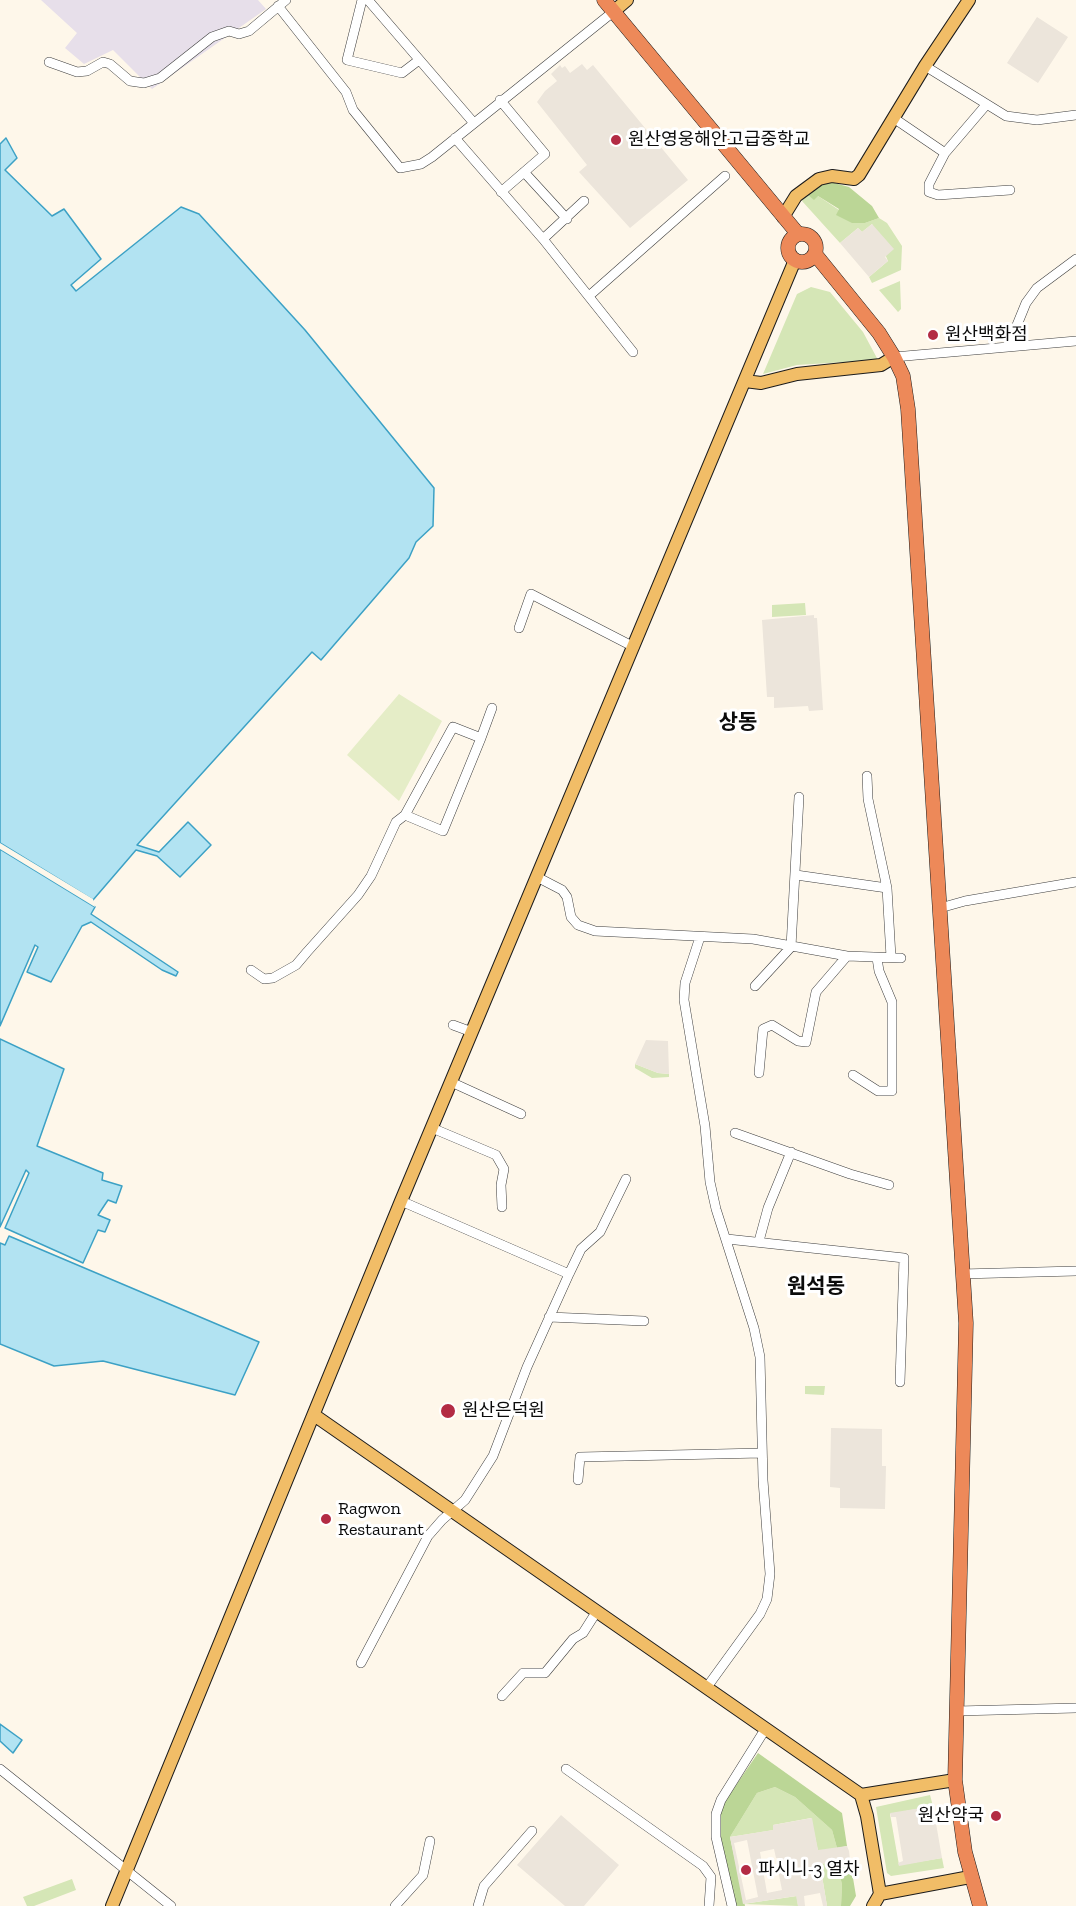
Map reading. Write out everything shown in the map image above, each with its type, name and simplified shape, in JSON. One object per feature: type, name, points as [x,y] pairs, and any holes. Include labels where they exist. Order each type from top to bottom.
[{"type":"highway","points":[[604,0],[798,234]]},
{"type":"highway","points":[[798,234],[806,234],[813,238],[816,246],[815,254],[806,262],[795,260],[789,254],[788,246],[791,239],[798,234]]},
{"type":"highway","points":[[815,254],[879,333],[894,357],[903,376],[908,409],[961,1274],[966,1323],[955,1780],[970,1877],[980,1906]]},
{"type":"main road","points":[[613,12],[627,0]]},
{"type":"main road","points":[[783,217],[796,196],[819,178],[832,176],[854,179],[859,175],[925,66],[969,0]]},
{"type":"main road","points":[[112,1906],[401,1201],[795,260]]},
{"type":"main road","points":[[745,381],[761,383],[797,374],[881,365],[894,357]]},
{"type":"main road","points":[[314,1415],[454,1510],[861,1795],[880,1893],[873,1906]]},
{"type":"main road","points":[[861,1795],[955,1780]]},
{"type":"main road","points":[[880,1893],[970,1877]]},
{"type":"street","points":[[362,0],[348,60],[402,73],[419,60]]},
{"type":"street","points":[[368,0],[473,122]]},
{"type":"street","points":[[49,63],[77,72],[87,71],[103,62],[110,64],[130,81],[144,83],[160,78],[212,37],[229,31],[238,34],[249,31],[282,3],[346,92],[352,110],[400,168],[421,165],[613,12]]},
{"type":"street","points":[[925,66],[986,105],[1019,119],[1037,120],[1076,115]]},
{"type":"street","points":[[500,100],[544,154],[501,192]]},
{"type":"street","points":[[986,105],[945,153],[929,184],[929,192],[938,195],[1010,190]]},
{"type":"street","points":[[895,119],[945,153]]},
{"type":"street","points":[[455,138],[543,239],[633,352]]},
{"type":"street","points":[[524,172],[567,219]]},
{"type":"street","points":[[589,296],[725,176]]},
{"type":"street","points":[[543,239],[584,201]]},
{"type":"street","points":[[1008,347],[1026,303],[1037,288],[1076,259]]},
{"type":"street","points":[[894,357],[1076,341]]},
{"type":"street","points":[[519,628],[531,594],[634,647]]},
{"type":"street","points":[[405,815],[443,831],[492,708]]},
{"type":"street","points":[[251,970],[264,979],[273,978],[296,965],[358,895],[371,876],[396,822],[405,815],[453,728],[481,738]]},
{"type":"street","points":[[537,877],[562,890],[567,897],[571,917],[578,925],[596,931],[753,939],[846,956],[896,957],[887,888],[868,800],[867,776]]},
{"type":"street","points":[[755,986],[791,947],[799,797]]},
{"type":"street","points":[[796,875],[887,888]]},
{"type":"street","points":[[940,908],[1076,882]]},
{"type":"street","points":[[700,937],[685,983],[684,1000],[705,1126],[710,1182],[716,1209],[754,1328],[760,1357],[762,1453],[770,1564],[767,1599],[748,1631],[707,1687]]},
{"type":"street","points":[[759,1073],[763,1029],[772,1025],[806,1042],[816,992],[846,956]]},
{"type":"street","points":[[853,1075],[878,1091],[892,1091],[892,1002],[879,971],[877,958]]},
{"type":"street","points":[[453,1025],[472,1032]]},
{"type":"street","points":[[451,1082],[521,1114]]},
{"type":"street","points":[[432,1128],[496,1155],[504,1169],[501,1185],[502,1207]]},
{"type":"street","points":[[735,1133],[850,1174],[889,1185]]},
{"type":"street","points":[[759,1241],[768,1208],[791,1152]]},
{"type":"street","points":[[362,1663],[428,1536],[465,1500],[493,1456],[526,1367],[580,1249],[600,1232],[626,1179]]},
{"type":"street","points":[[401,1201],[568,1274]]},
{"type":"street","points":[[727,1239],[903,1258],[900,1382]]},
{"type":"street","points":[[961,1274],[1076,1271]]},
{"type":"street","points":[[549,1317],[644,1321]]},
{"type":"street","points":[[578,1480],[580,1457],[762,1453]]},
{"type":"street","points":[[502,1696],[523,1673],[545,1674],[573,1639],[583,1633],[597,1611]]},
{"type":"street","points":[[957,1711],[1076,1708]]},
{"type":"street","points":[[732,1906],[716,1837],[716,1814],[721,1800],[766,1728]]},
{"type":"street","points":[[0,1769],[171,1906]]},
{"type":"street","points":[[566,1769],[703,1866],[711,1877],[709,1906]]},
{"type":"street","points":[[478,1906],[484,1886],[532,1831]]},
{"type":"street","points":[[395,1906],[423,1875],[430,1841]]},
{"type":"shaded area","points":[[41,0],[258,0],[266,9],[152,89],[113,50],[84,64],[65,48],[77,33]]},
{"type":"shaded area","points":[[1037,17],[1068,37],[1038,83],[1007,63]]},
{"type":"shaded area","name":"원산영웅해안고급중학교","points":[[582,64],[587,70],[593,65],[688,180],[630,228],[579,172],[587,165],[537,102],[557,81],[551,74],[560,65],[562,68],[565,66],[570,73]]},
{"type":"shaded area","points":[[872,224],[894,249],[885,257],[888,261],[869,277],[840,243],[858,228],[862,232]]},
{"type":"shaded area","points":[[814,615],[814,618],[817,618],[823,710],[809,711],[808,706],[774,708],[774,697],[767,697],[762,620]]},
{"type":"shaded area","points":[[646,1040],[668,1041],[669,1074],[658,1073],[635,1064]]},
{"type":"shaded area","points":[[831,1428],[882,1429],[882,1466],[886,1466],[885,1509],[840,1508],[840,1488],[830,1487]]},
{"type":"shaded area","points":[[933,1806],[942,1858],[899,1866],[898,1863],[903,1861],[896,1817],[891,1817],[890,1813]]},
{"type":"shaded area","points":[[561,1815],[619,1865],[584,1906],[565,1906],[517,1865]]},
{"type":"shaded area","points":[[812,1818],[818,1850],[847,1846],[850,1860],[820,1864],[827,1906],[823,1906],[820,1893],[804,1896],[805,1906],[798,1906],[796,1896],[743,1904],[730,1837],[773,1830],[773,1825]],"holes":[[[747,1840],[758,1897],[746,1900],[734,1843]],[[774,1849],[776,1858],[782,1858],[782,1864],[777,1865],[782,1890],[767,1893],[760,1852]]]},
{"type":"green space","points":[[827,181],[849,187],[872,206],[879,218],[865,223],[852,223],[836,215],[839,209],[818,196],[814,200],[807,194],[813,186]]},
{"type":"green space","points":[[807,194],[818,196],[839,210],[837,215],[865,223],[879,218],[887,223],[902,246],[901,270],[872,283],[869,277],[888,261],[872,224],[862,232],[858,228],[840,243],[802,201]]},
{"type":"green space","points":[[900,281],[901,309],[898,312],[879,290]]},
{"type":"green space","points":[[811,287],[830,292],[863,332],[878,360],[797,365],[763,374],[797,294]]},
{"type":"green space","points":[[805,603],[806,615],[772,617],[772,605]]},
{"type":"green space","points":[[399,694],[442,721],[399,801],[347,755]]},
{"type":"green space","points":[[635,1064],[658,1073],[669,1074],[669,1077],[652,1078],[635,1068]]},
{"type":"green space","points":[[805,1386],[825,1386],[824,1395],[805,1394]]},
{"type":"green space","points":[[758,1753],[842,1813],[847,1846],[837,1848],[832,1830],[795,1797],[775,1787],[757,1793],[730,1837],[745,1906],[736,1906],[719,1831],[721,1813],[725,1801]]},
{"type":"green space","points":[[775,1787],[795,1797],[832,1830],[837,1848],[818,1851],[811,1818],[773,1825],[774,1830],[730,1837],[757,1793]]},
{"type":"green space","points":[[930,1795],[933,1806],[890,1814],[899,1865],[942,1858],[944,1868],[891,1876],[887,1873],[876,1807]]},
{"type":"green space","points":[[850,1860],[856,1896],[850,1906],[841,1906],[842,1885],[837,1861]]},
{"type":"green space","points":[[837,1861],[842,1885],[841,1906],[827,1906],[820,1864]]},
{"type":"green space","points":[[72,1879],[76,1890],[34,1906],[27,1906],[23,1897]]},
{"type":"green space","points":[[797,1896],[798,1906],[743,1904]]},
{"type":"water","points":[[6,138],[17,158],[5,170],[52,216],[64,209],[101,259],[71,285],[76,291],[181,207],[199,214],[305,330],[434,488],[433,526],[416,542],[409,558],[321,660],[312,652],[137,845],[159,852],[188,822],[211,845],[180,877],[157,856],[136,850],[93,900],[0,843],[0,144]]},
{"type":"water","points":[[0,849],[95,907],[91,914],[178,972],[176,976],[162,970],[91,922],[82,926],[51,982],[27,972],[38,947],[35,945],[0,1026]]},
{"type":"water","points":[[0,1039],[64,1069],[37,1146],[103,1173],[102,1180],[122,1186],[116,1203],[108,1200],[98,1215],[110,1220],[105,1232],[98,1230],[83,1263],[5,1228],[29,1173],[26,1170],[0,1227]]},
{"type":"water","points":[[9,1236],[259,1342],[235,1395],[103,1361],[54,1366],[0,1344],[0,1243],[5,1245]]},
{"type":"water","points":[[0,1724],[22,1740],[13,1753],[0,1741]]},
{"type":"pier","points":[[0,843],[93,899],[95,907],[0,849]]},
{"type":"place","name":"원산영웅해안고급중학교","points":[[616,140]]},
{"type":"place","name":"원산백화점","points":[[933,335]]},
{"type":"place","name":"원산은덕원","points":[[448,1411]]},
{"type":"place","name":"Ragwon Restaurant","points":[[326,1519]]},
{"type":"place","name":"원산약국","points":[[996,1816]]},
{"type":"place","name":"파시니-3 열차","points":[[746,1870]]},
{"type":"district","name":"상동","points":[[738,723]]},
{"type":"district","name":"원석동","points":[[816,1287]]}]
